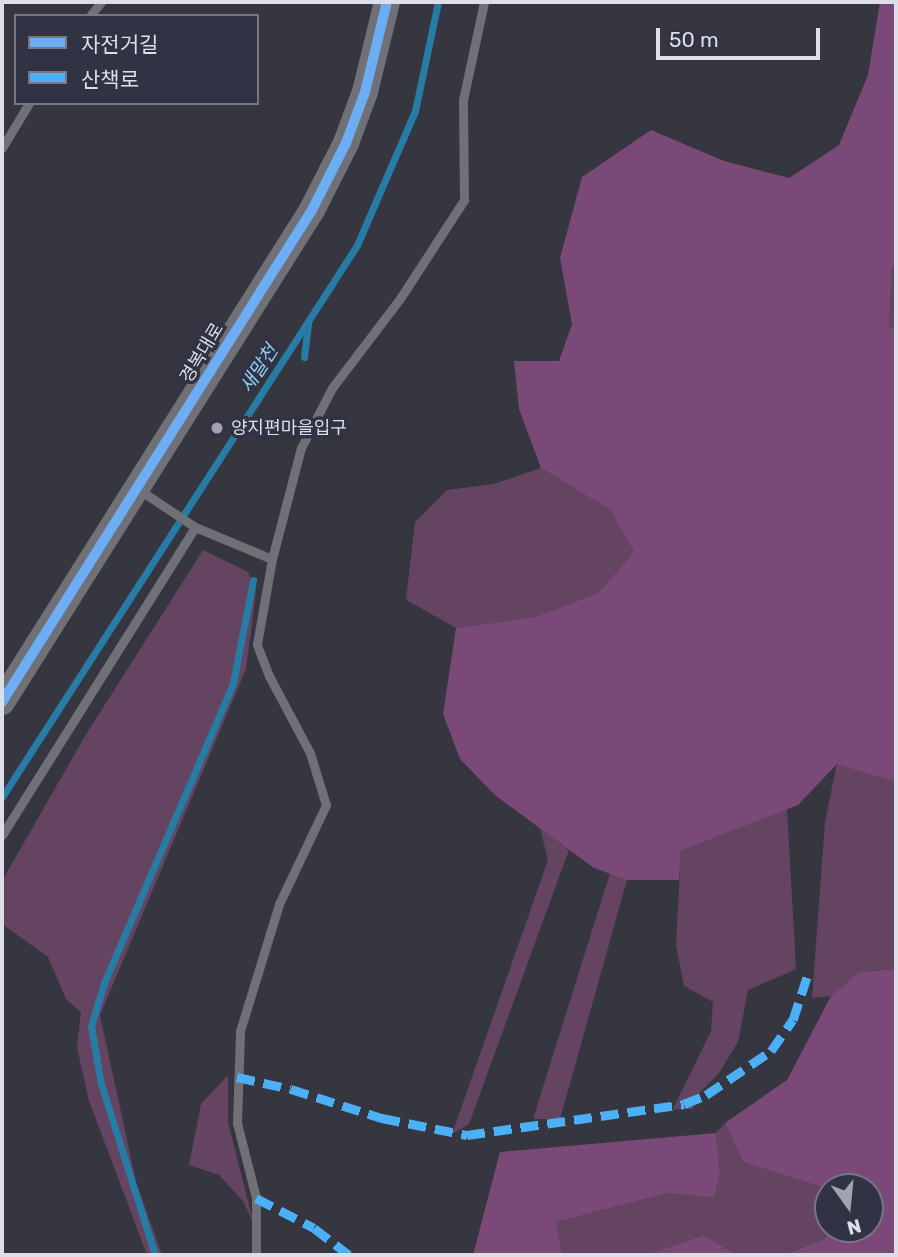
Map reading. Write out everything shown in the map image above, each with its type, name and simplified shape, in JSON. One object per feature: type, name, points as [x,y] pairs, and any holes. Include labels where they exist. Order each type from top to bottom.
[{"type":"street","name":"경복대로","points":[[2,702],[318,199],[365,92],[387,2]]},
{"type":"lane","points":[[257,1255],[256,1198],[237,1123],[240,1031],[279,904],[326,805],[310,752],[269,676],[257,644],[272,559],[301,447],[326,400],[401,297],[464,200],[463,100],[484,2]]},
{"type":"lane","points":[[2,148],[28,105]]},
{"type":"lane","points":[[138,489],[195,527],[272,559]]},
{"type":"lane","points":[[2,835],[195,527]]},
{"type":"shaded area","points":[[880,2],[896,2],[896,265],[892,267],[889,327],[896,329],[896,782],[837,764],[798,805],[681,851],[679,880],[627,880],[594,868],[496,796],[460,759],[443,714],[456,628],[535,617],[598,593],[634,552],[610,510],[541,468],[519,409],[514,361],[559,361],[572,324],[560,258],[582,177],[651,130],[724,161],[789,178],[839,145],[868,75]]},
{"type":"shaded area","points":[[896,265],[896,329],[889,328],[892,267]]},
{"type":"shaded area","points":[[541,468],[610,510],[634,552],[598,593],[535,617],[456,628],[406,600],[415,522],[447,490],[494,484]]},
{"type":"shaded area","points":[[203,550],[248,572],[256,592],[246,669],[100,1015],[136,1182],[162,1255],[147,1255],[89,1101],[77,1047],[81,1012],[66,999],[48,957],[2,924],[2,881],[85,736]]},
{"type":"shaded area","points":[[837,763],[896,782],[896,969],[859,972],[831,996],[812,998],[825,822]]},
{"type":"shaded area","points":[[787,809],[796,969],[748,990],[738,1042],[719,1073],[694,1099],[693,1109],[673,1109],[711,1031],[713,1002],[684,986],[676,945],[681,851]]},
{"type":"shaded area","points":[[540,828],[569,850],[469,1124],[452,1134],[548,860]]},
{"type":"shaded area","points":[[610,873],[627,880],[560,1119],[533,1119]]},
{"type":"shaded area","points":[[896,969],[896,1255],[784,1255],[814,1243],[884,1243],[884,1173],[814,1173],[814,1185],[743,1162],[725,1123],[787,1080],[831,996],[859,972]]},
{"type":"shaded area","points":[[228,1075],[228,1122],[254,1225],[243,1201],[219,1175],[189,1165],[201,1104]]},
{"type":"shaded area","points":[[725,1123],[743,1162],[814,1185],[814,1243],[784,1255],[737,1255],[704,1235],[646,1255],[562,1255],[556,1222],[668,1193],[715,1198],[720,1171],[716,1133]]},
{"type":"shaded area","points":[[716,1133],[720,1171],[715,1198],[668,1193],[556,1222],[562,1255],[473,1255],[500,1152]]},
{"type":"shaded area","points":[[704,1235],[737,1255],[646,1255]]},
{"type":"waterway","name":"새말천","points":[[2,797],[357,245],[415,111],[438,2]]},
{"type":"waterway","points":[[304,357],[308,323]]},
{"type":"waterway","points":[[155,1255],[101,1084],[91,1026],[104,983],[233,683],[253,580]]},
{"type":"marked path","points":[[237,1077],[291,1089],[382,1118],[467,1135],[684,1104],[706,1095],[771,1051],[793,1020],[808,974]]},
{"type":"marked path","points":[[256,1198],[314,1228],[349,1255]]},
{"type":"cycle path","points":[[2,702],[312,210],[346,143],[365,92],[387,2]]},
{"type":"place","name":"양지편마을입구","points":[[217,428]]}]
